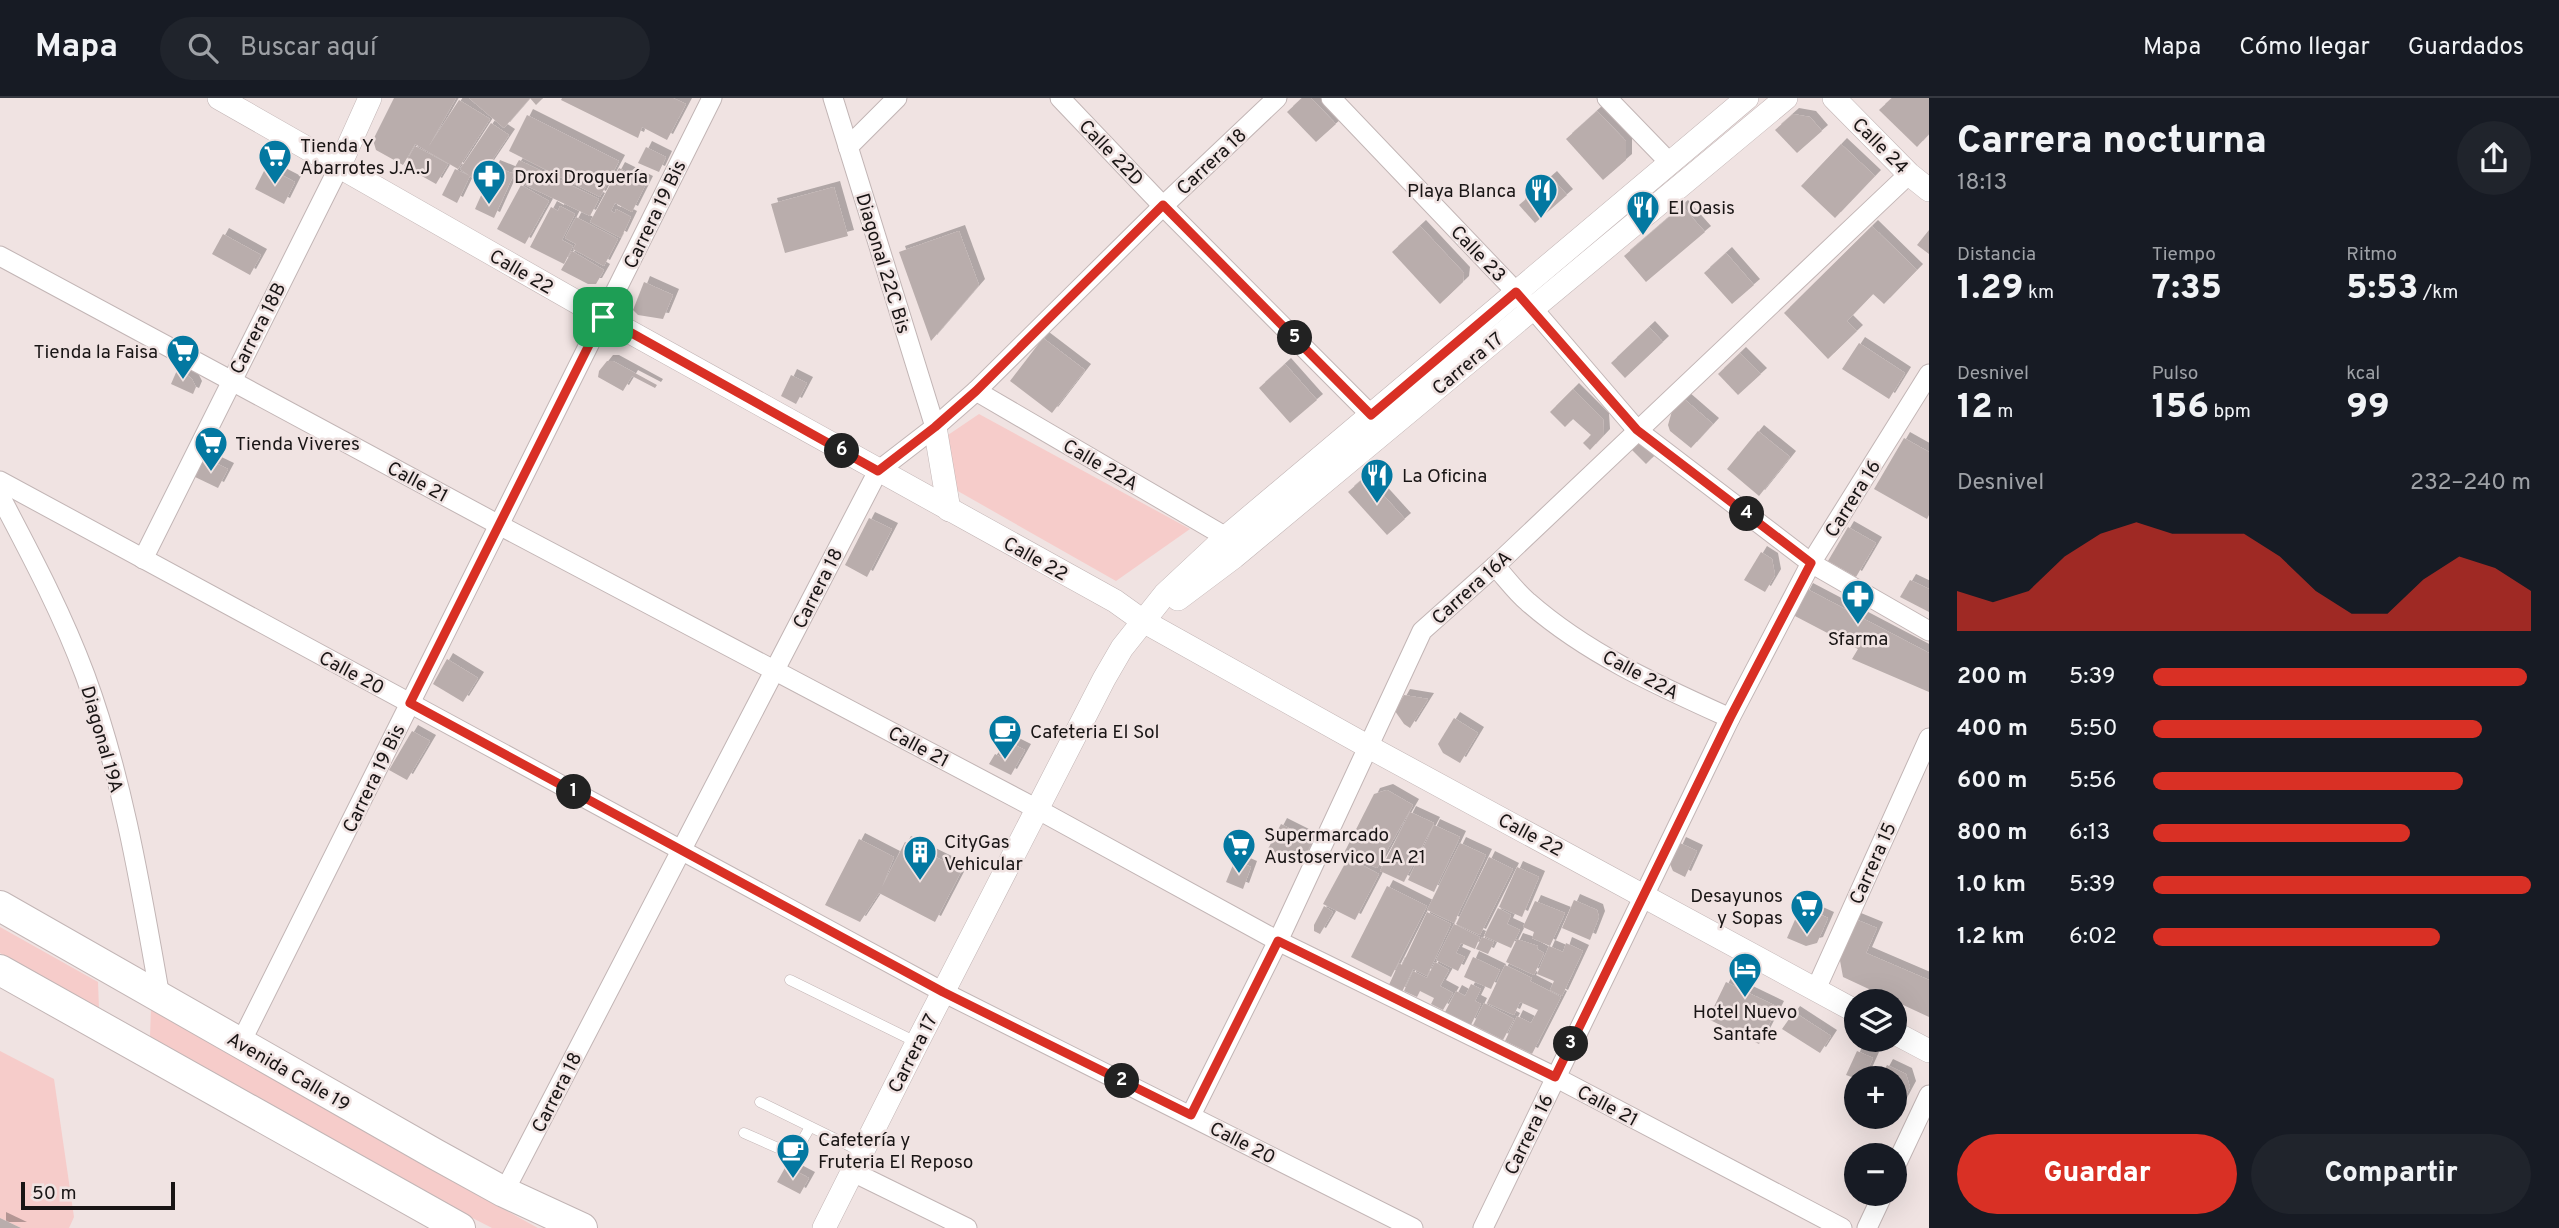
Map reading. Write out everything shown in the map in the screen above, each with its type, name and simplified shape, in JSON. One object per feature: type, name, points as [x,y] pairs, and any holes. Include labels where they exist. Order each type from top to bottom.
[{"type":"main road","name":"Avenida Calle 19","points":[[0,906],[504,1192],[582,1228]]},
{"type":"main road","points":[[0,970],[460,1228]]},
{"type":"street","name":"Calle 22","points":[[219,98],[603,317],[1115,601],[1143,621],[1367,746],[1844,1005]]},
{"type":"street","name":"Carrera 18B","points":[[143,558],[339,167],[370,98]]},
{"type":"street","name":"Carrera 19 Bis","points":[[240,1044],[712,98]]},
{"type":"street","name":"Diagonal 22C Bis","points":[[833,98],[935,427]]},
{"type":"street","points":[[848,148],[897,98]]},
{"type":"street","name":"Calle 22D","points":[[1060,98],[1371,415]]},
{"type":"street","name":"Carrera 18","points":[[504,1192],[878,471],[976,391],[1163,205],[1277,98]]},
{"type":"street","name":"Calle 23","points":[[1331,98],[1524,301],[1637,430],[1811,563],[1929,631]]},
{"type":"street","points":[[1607,98],[1670,163]]},
{"type":"street","name":"Carrera 17","points":[[1143,621],[1179,599],[1234,556],[1524,301],[1670,163],[1748,98]]},
{"type":"street","name":"Carrera 17","points":[[824,1228],[1104,679],[1143,621],[1165,594],[1226,537],[1371,415],[1524,301],[1786,98]]},
{"type":"street","name":"Calle 24","points":[[1834,98],[1929,190]]},
{"type":"street","name":"Carrera 16A","points":[[1191,1115],[1278,941],[1422,631],[1495,566],[1909,173]]},
{"type":"street","name":"Calle 21","points":[[0,256],[499,525],[1037,809],[1278,941],[1555,1077],[1842,1228]]},
{"type":"street","name":"Carrera 16","points":[[1483,1228],[1730,718],[1811,563],[1929,374]]},
{"type":"street","name":"Calle 22A","points":[[976,391],[1226,537]]},
{"type":"street","points":[[935,427],[949,510]]},
{"type":"street","name":"Calle 20","points":[[0,481],[943,992],[1413,1228]]},
{"type":"street","name":"Diagonal 19A","points":[[0,496],[48,587],[85,675],[112,762],[134,856],[160,997]]},
{"type":"street","name":"Calle 22A","points":[[1495,566],[1527,602],[1567,631],[1637,676],[1730,718]]},
{"type":"street","name":"Carrera 15","points":[[1816,989],[1929,737]]},
{"type":"street","points":[[1907,1039],[1929,1051]]},
{"type":"street","points":[[1906,1143],[1928,1098]]},
{"type":"street","points":[[858,1162],[967,1228]]},
{"type":"street","points":[[1867,1228],[1877,1206]]},
{"type":"lane","points":[[790,980],[916,1043]]},
{"type":"lane","points":[[760,1102],[810,1127],[858,1162]]},
{"type":"lane","points":[[744,1133],[794,1155],[810,1127]]},
{"type":"shaded area","points":[[979,414],[1190,529],[1116,581],[956,490],[948,435]]},
{"type":"shaded area","points":[[0,927],[98,982],[99,1009],[0,953]]},
{"type":"shaded area","points":[[151,1008],[412,1159],[538,1228],[492,1228],[150,1037]]},
{"type":"shaded area","points":[[0,1051],[54,1079],[74,1217],[69,1228],[21,1228],[0,1218]]},
{"type":"building","points":[[394,98],[456,98],[429,146],[459,100],[490,119],[458,169],[415,144],[403,165],[376,150],[373,140]]},
{"type":"building","points":[[469,98],[530,98],[504,128]]},
{"type":"building","points":[[530,98],[543,98],[536,105]]},
{"type":"building","points":[[673,98],[686,104],[667,140],[642,127],[638,138],[561,100]]},
{"type":"building","points":[[1302,98],[1311,98],[1336,124],[1316,142],[1287,112]]},
{"type":"building","points":[[1892,98],[1929,98],[1929,134],[1917,147],[1879,110]]},
{"type":"building","points":[[1597,111],[1626,141],[1626,160],[1603,180],[1566,139]]},
{"type":"building","points":[[1793,114],[1810,117],[1822,131],[1797,153],[1775,130]]},
{"type":"building","points":[[527,115],[619,161],[600,197],[509,151]]},
{"type":"building","points":[[491,123],[509,135],[478,181],[460,169]]},
{"type":"building","points":[[1841,144],[1875,176],[1835,218],[1801,186]]},
{"type":"building","points":[[415,146],[448,164],[436,184],[404,166]]},
{"type":"building","points":[[646,147],[666,157],[659,172],[638,163]]},
{"type":"building","points":[[519,160],[599,199],[590,216],[521,183],[524,177],[512,172]]},
{"type":"building","points":[[494,166],[514,174],[494,218],[475,209]]},
{"type":"building","name":"Tienda Y Abarrotes J.A.J","points":[[266,167],[295,182],[284,204],[255,189]]},
{"type":"building","points":[[619,168],[647,182],[632,212],[615,203],[611,211],[615,213],[616,209],[631,217],[621,238],[590,222]]},
{"type":"building","points":[[455,169],[470,176],[457,203],[442,195]]},
{"type":"building","points":[[1551,177],[1567,195],[1535,223],[1519,205]]},
{"type":"building","points":[[521,185],[549,201],[525,244],[497,229]]},
{"type":"building","points":[[834,187],[848,236],[785,253],[771,204]]},
{"type":"building","points":[[560,206],[575,214],[562,240],[573,246],[564,264],[530,247],[551,207],[558,211]]},
{"type":"building","points":[[1682,206],[1705,232],[1646,282],[1624,256]]},
{"type":"building","points":[[576,217],[618,239],[604,266],[573,249],[576,244],[565,238]]},
{"type":"building","points":[[1420,226],[1464,273],[1463,282],[1440,304],[1392,252]]},
{"type":"building","points":[[1872,226],[1917,270],[1884,304],[1873,294],[1847,321],[1857,331],[1828,359],[1784,313]]},
{"type":"building","points":[[1929,230],[1929,254],[1917,245]]},
{"type":"building","points":[[959,231],[979,285],[931,341],[899,252]]},
{"type":"building","points":[[223,234],[261,255],[250,275],[212,254]]},
{"type":"building","points":[[572,251],[604,270],[596,284],[588,284],[561,270]]},
{"type":"building","points":[[1726,253],[1754,285],[1732,304],[1704,273]]},
{"type":"building","points":[[644,282],[673,295],[663,319],[638,315],[633,310]]},
{"type":"building","points":[[1649,327],[1663,342],[1625,378],[1611,363]]},
{"type":"building","points":[[1043,338],[1085,370],[1052,413],[1010,381]]},
{"type":"building","points":[[1859,343],[1905,373],[1889,399],[1842,369]]},
{"type":"building","points":[[1740,353],[1761,374],[1738,395],[1718,374]]},
{"type":"building","points":[[607,361],[613,361],[657,385],[655,388],[632,376],[623,391],[598,377]]},
{"type":"building","points":[[1285,364],[1317,400],[1290,423],[1259,388]]},
{"type":"building","name":"Tienda la Faisa","points":[[178,368],[192,379],[196,387],[193,394],[171,384]]},
{"type":"building","points":[[791,375],[807,383],[796,404],[781,396]]},
{"type":"building","points":[[1573,389],[1603,419],[1604,435],[1590,450],[1583,443],[1591,435],[1573,419],[1565,427],[1550,412]]},
{"type":"building","points":[[1683,398],[1713,424],[1691,448],[1670,431],[1668,425],[1672,411]]},
{"type":"building","points":[[1758,431],[1790,457],[1759,496],[1727,469]]},
{"type":"building","points":[[1644,436],[1659,451],[1646,464],[1631,449]]},
{"type":"building","points":[[1904,438],[1929,452],[1927,519],[1874,489]]},
{"type":"building","name":"Tienda Viveres","points":[[203,457],[228,469],[218,488],[193,476]]},
{"type":"building","name":"La Oficina","points":[[1366,476],[1405,519],[1387,535],[1348,492]]},
{"type":"building","points":[[869,518],[892,529],[867,577],[845,565]]},
{"type":"building","points":[[1848,527],[1876,543],[1856,577],[1828,561]]},
{"type":"building","points":[[1761,552],[1772,559],[1775,575],[1765,592],[1744,580]]},
{"type":"building","points":[[1910,580],[1929,589],[1929,612],[1900,597]]},
{"type":"building","points":[[1807,589],[1929,653],[1929,692],[1852,659],[1858,649],[1793,615]]},
{"type":"building","points":[[447,659],[478,678],[463,702],[433,684]]},
{"type":"building","points":[[1404,695],[1428,699],[1410,728],[1395,711]]},
{"type":"building","points":[[1454,718],[1478,733],[1460,763],[1443,753],[1438,744]]},
{"type":"building","points":[[412,731],[430,741],[407,780],[389,770]]},
{"type":"building","name":"Cafeteria El Sol","points":[[1013,744],[1025,750],[1011,775],[989,764],[995,754],[1005,759]]},
{"type":"building","points":[[1387,790],[1413,805],[1377,868],[1344,853],[1374,794]]},
{"type":"building","points":[[1410,812],[1434,823],[1404,882],[1380,871]]},
{"type":"building","points":[[1281,824],[1313,840],[1301,865],[1268,849]]},
{"type":"building","points":[[1434,825],[1460,837],[1434,892],[1408,880]]},
{"type":"building","points":[[859,839],[894,857],[882,887],[905,842],[962,870],[935,922],[879,893],[860,922],[825,905]]},
{"type":"building","points":[[1460,843],[1486,855],[1454,923],[1427,910]]},
{"type":"building","points":[[1680,843],[1697,851],[1685,877],[1673,871],[1670,864]]},
{"type":"building","points":[[1489,857],[1513,869],[1480,935],[1456,924]]},
{"type":"building","points":[[1348,858],[1379,874],[1355,920],[1323,904]]},
{"type":"building","name":"Supermarcado Austoservico LA 21","points":[[1235,860],[1251,867],[1243,889],[1226,882]]},
{"type":"building","points":[[1517,867],[1539,877],[1522,917],[1499,907]]},
{"type":"building","points":[[1387,886],[1427,906],[1391,977],[1351,957]]},
{"type":"building","points":[[1574,900],[1597,910],[1599,917],[1590,940],[1562,928]]},
{"type":"building","points":[[1535,901],[1565,913],[1550,946],[1532,938],[1534,932],[1523,927]]},
{"type":"building","points":[[1324,906],[1333,912],[1320,934],[1314,931],[1314,925]]},
{"type":"building","points":[[1801,906],[1828,918],[1817,943],[1806,946],[1787,938]]},
{"type":"building","points":[[1498,908],[1511,915],[1507,924],[1520,930],[1511,948],[1484,936]]},
{"type":"building","points":[[1427,912],[1451,924],[1427,976],[1413,969],[1401,994],[1388,987],[1399,963],[1402,965]]},
{"type":"building","points":[[1855,919],[1877,928],[1866,953],[1929,980],[1929,1017],[1907,1007],[1907,989],[1869,989],[1843,977],[1839,955]]},
{"type":"building","points":[[1454,924],[1480,937],[1475,949],[1461,943],[1456,953],[1465,957],[1458,971],[1436,960]]},
{"type":"building","points":[[1482,937],[1494,942],[1488,954],[1476,949]]},
{"type":"building","points":[[1517,939],[1538,946],[1537,949],[1544,953],[1534,975],[1506,962]]},
{"type":"building","points":[[1566,943],[1583,951],[1562,996],[1550,990],[1554,981],[1537,974],[1549,946],[1563,952]]},
{"type":"building","points":[[1473,957],[1500,970],[1491,989],[1464,977]]},
{"type":"building","points":[[1435,962],[1449,970],[1440,986],[1453,993],[1443,1010],[1431,1004],[1434,998],[1420,991],[1417,997],[1404,991],[1413,971],[1427,978]]},
{"type":"building","points":[[1505,965],[1532,978],[1530,981],[1561,997],[1532,1054],[1505,1041],[1517,1016],[1531,1023],[1538,1010],[1520,1002],[1514,1015],[1487,1003]]},
{"type":"building","points":[[1726,982],[1778,1007],[1759,1044],[1708,1019]]},
{"type":"building","points":[[1471,984],[1481,989],[1475,1001],[1481,1004],[1471,1025],[1445,1012],[1456,991],[1465,996]]},
{"type":"building","points":[[1484,1003],[1514,1019],[1503,1040],[1473,1025]]},
{"type":"building","points":[[1794,1012],[1831,1036],[1820,1053],[1782,1029]]},
{"type":"building","points":[[1857,1052],[1873,1058],[1869,1066],[1850,1066]]},
{"type":"building","name":"Cafetería y Fruteria El Reposo","points":[[786,1166],[809,1178],[800,1194],[777,1182]]},
{"type":"building","points":[[0,1218],[21,1228],[0,1228]]},
{"type":"place","name":"Tienda Y Abarrotes J.A.J","points":[[275,186]]},
{"type":"place","name":"Droxi Droguería","points":[[489,206]]},
{"type":"place","name":"Playa Blanca","points":[[1541,220]]},
{"type":"place","name":"El Oasis","points":[[1643,237]]},
{"type":"place","name":"Tienda la Faisa","points":[[183,381]]},
{"type":"place","name":"Tienda Viveres","points":[[211,473]]},
{"type":"place","name":"La Oficina","points":[[1377,505]]},
{"type":"place","name":"Sfarma","points":[[1858,626]]},
{"type":"place","name":"Cafeteria El Sol","points":[[1005,761]]},
{"type":"place","name":"Supermarcado Austoservico LA 21","points":[[1239,875]]},
{"type":"place","name":"CityGas Vehicular","points":[[920,882]]},
{"type":"place","name":"Desayunos y Sopas","points":[[1807,936]]},
{"type":"place","name":"Hotel Nuevo Santafe","points":[[1745,999]]},
{"type":"place","name":"Cafetería y Fruteria El Reposo","points":[[793,1180]]},
{"type":"route","points":[[1163,205],[1371,415],[1516,292],[1637,430],[1811,563],[1730,718],[1555,1077],[1278,941],[1191,1115],[943,992],[410,703],[603,317],[878,471],[976,391],[1163,205]]}]
